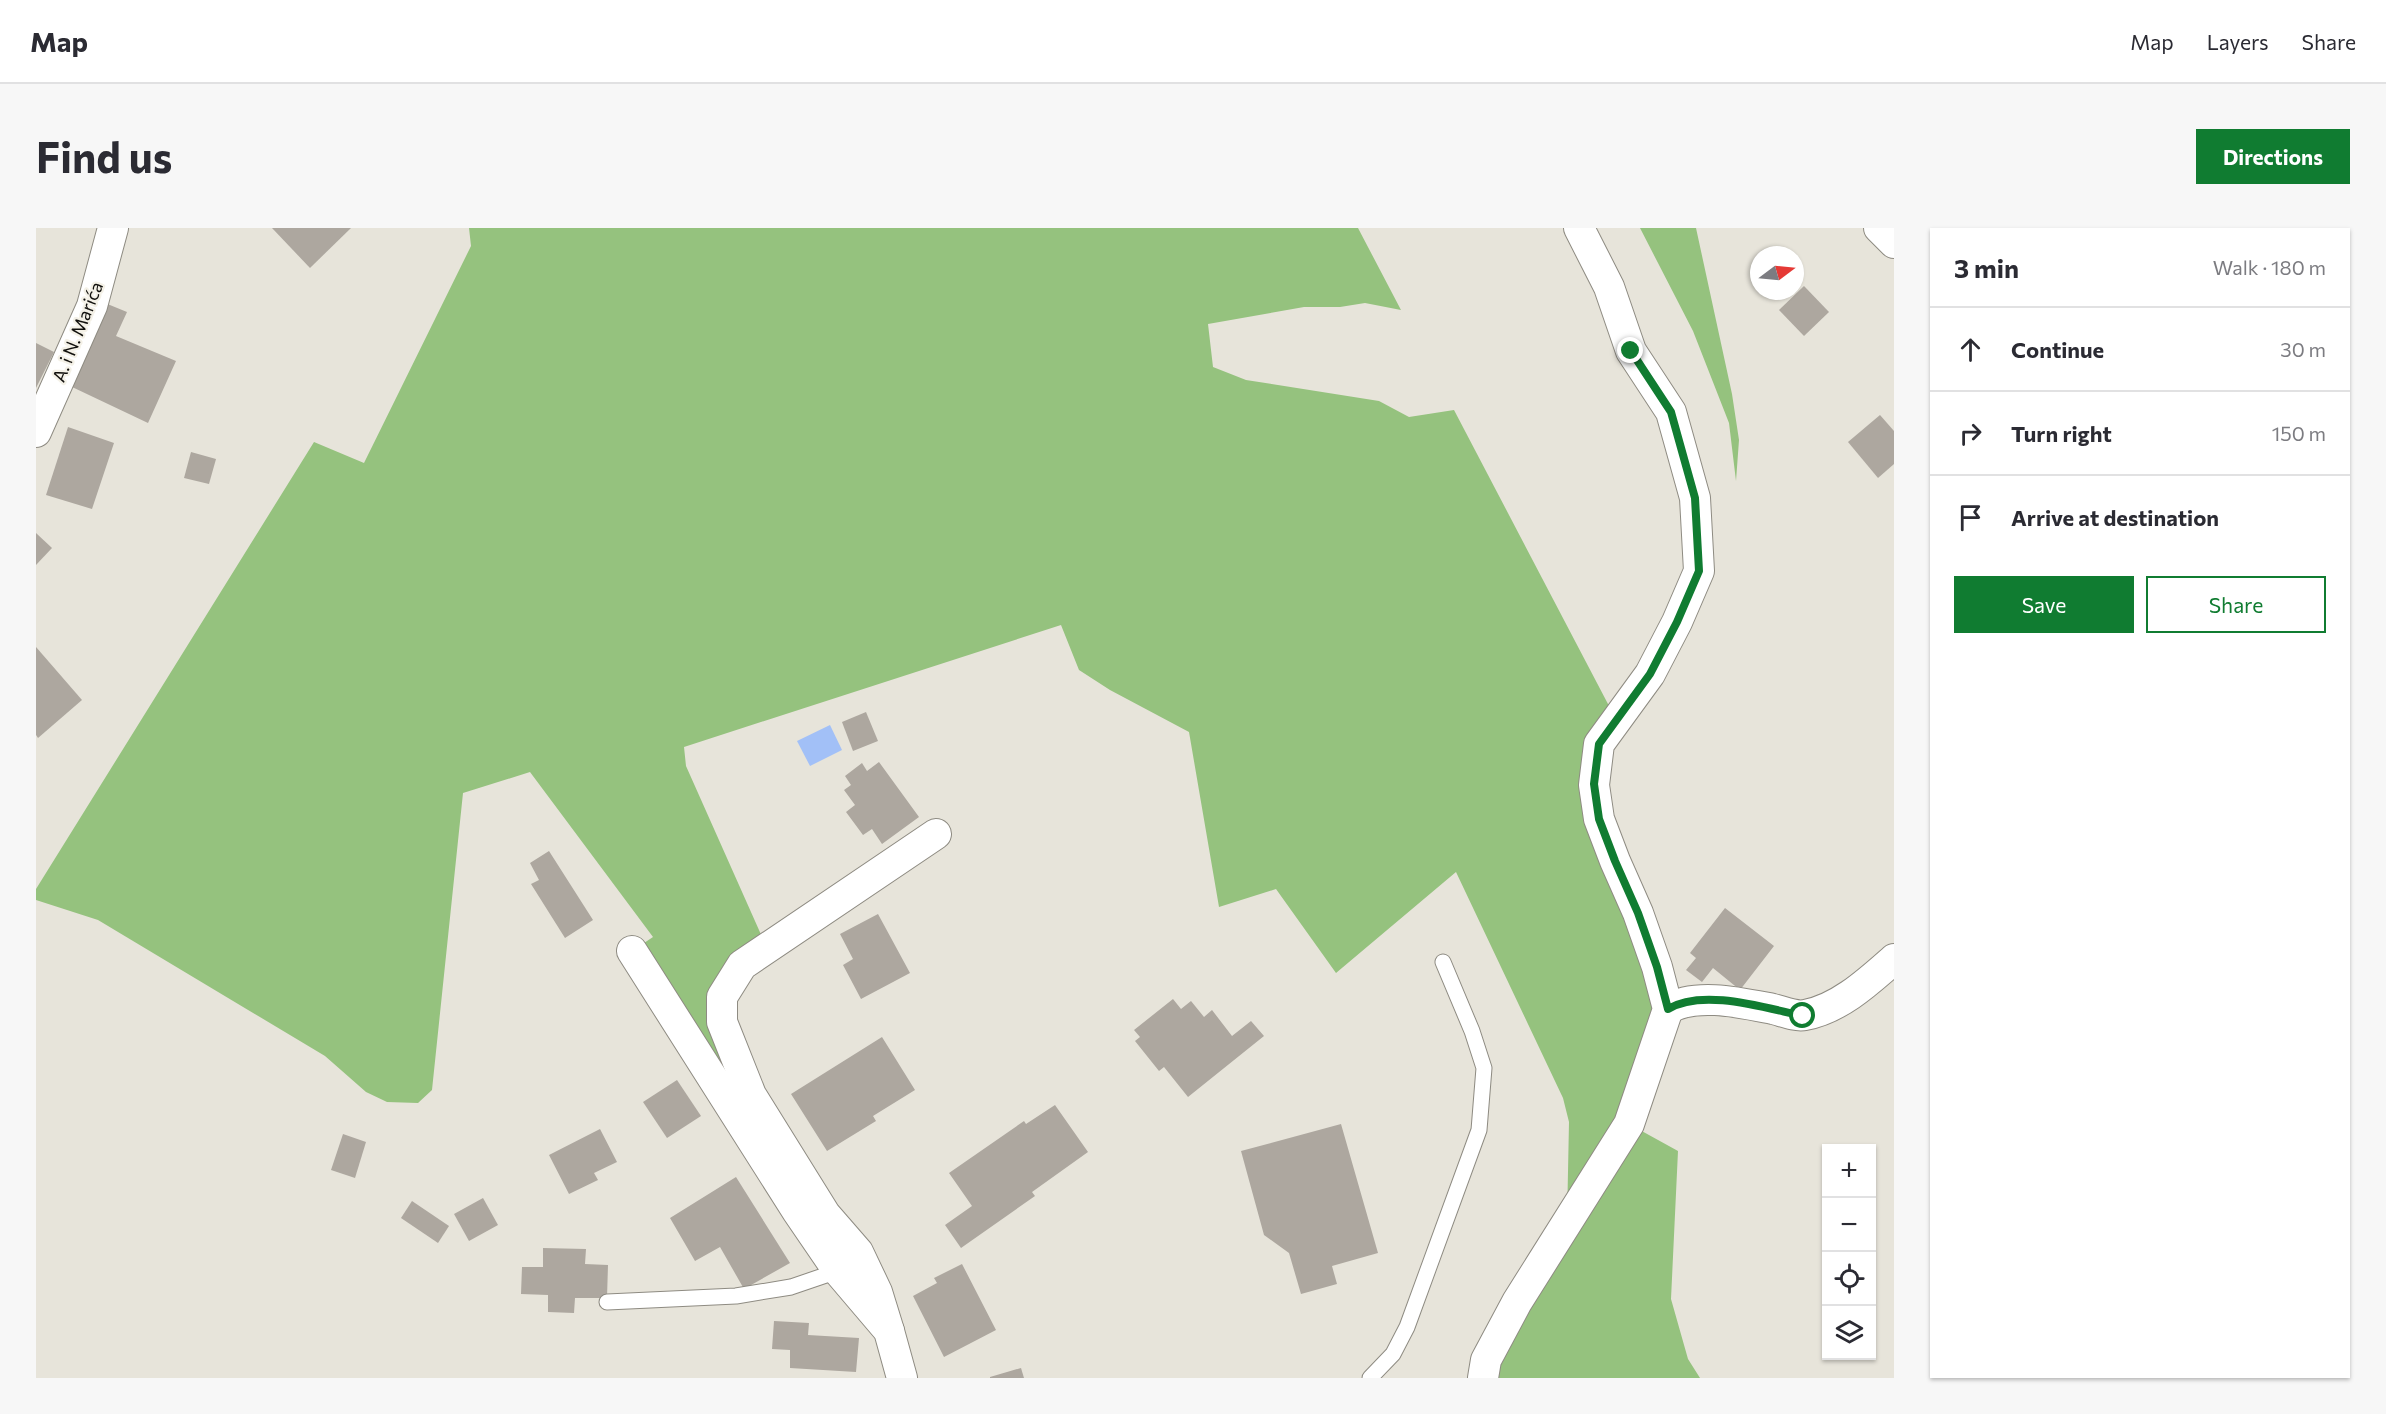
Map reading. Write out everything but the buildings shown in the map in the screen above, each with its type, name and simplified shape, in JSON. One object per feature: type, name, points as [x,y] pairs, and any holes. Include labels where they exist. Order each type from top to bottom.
[{"type":"street","name":"A. i N. Marića","points":[[36,432],[92,306],[113,228]]},
{"type":"street","points":[[1483,1378],[1486,1360],[1516,1302],[1629,1124],[1668,1009],[1657,967],[1638,913],[1599,819],[1594,784],[1599,744],[1650,674],[1677,622],[1699,571],[1695,498],[1671,412],[1631,351],[1609,287],[1580,228]]},
{"type":"street","points":[[1879,228],[1894,243]]},
{"type":"street","points":[[902,1378],[877,1292],[858,1252],[825,1214],[751,1095],[722,1022],[722,997],[742,965],[936,834]]},
{"type":"street","points":[[632,951],[797,1211],[838,1270],[889,1330]]},
{"type":"street","points":[[1668,1009],[1692,1000],[1744,1003],[1803,1016],[1835,1005],[1894,959]]},
{"type":"lane","points":[[1370,1378],[1393,1354],[1407,1327],[1479,1130],[1484,1068],[1472,1030],[1443,962]]},
{"type":"lane","points":[[607,1302],[736,1296],[790,1287],[838,1270]]},
{"type":"green space","points":[[469,228],[1358,228],[1401,310],[1365,303],[1340,307],[1304,307],[1208,324],[1213,367],[1246,380],[1379,401],[1409,417],[1454,410],[1608,704],[1623,711],[1594,785],[1668,1009],[1629,1124],[1678,1151],[1671,1299],[1688,1359],[1700,1378],[1483,1378],[1567,1221],[1569,1122],[1563,1098],[1456,872],[1336,973],[1276,889],[1219,907],[1189,732],[1110,690],[1079,670],[1061,625],[684,747],[686,766],[767,948],[722,997],[727,1102],[632,951],[653,937],[530,772],[463,793],[432,1090],[418,1103],[387,1102],[366,1092],[325,1056],[98,920],[36,900],[36,889],[314,442],[364,463],[471,246]]},
{"type":"green space","points":[[1640,228],[1696,228],[1732,394],[1739,440],[1736,481],[1729,423],[1693,331]]},
{"type":"water","points":[[830,725],[842,750],[810,766],[797,741]]},
{"type":"route","points":[[1631,351],[1671,412],[1695,498],[1699,571],[1677,622],[1650,674],[1599,744],[1594,784],[1599,819],[1638,913],[1657,967],[1668,1009],[1692,1000],[1744,1003],[1803,1016]]}]
